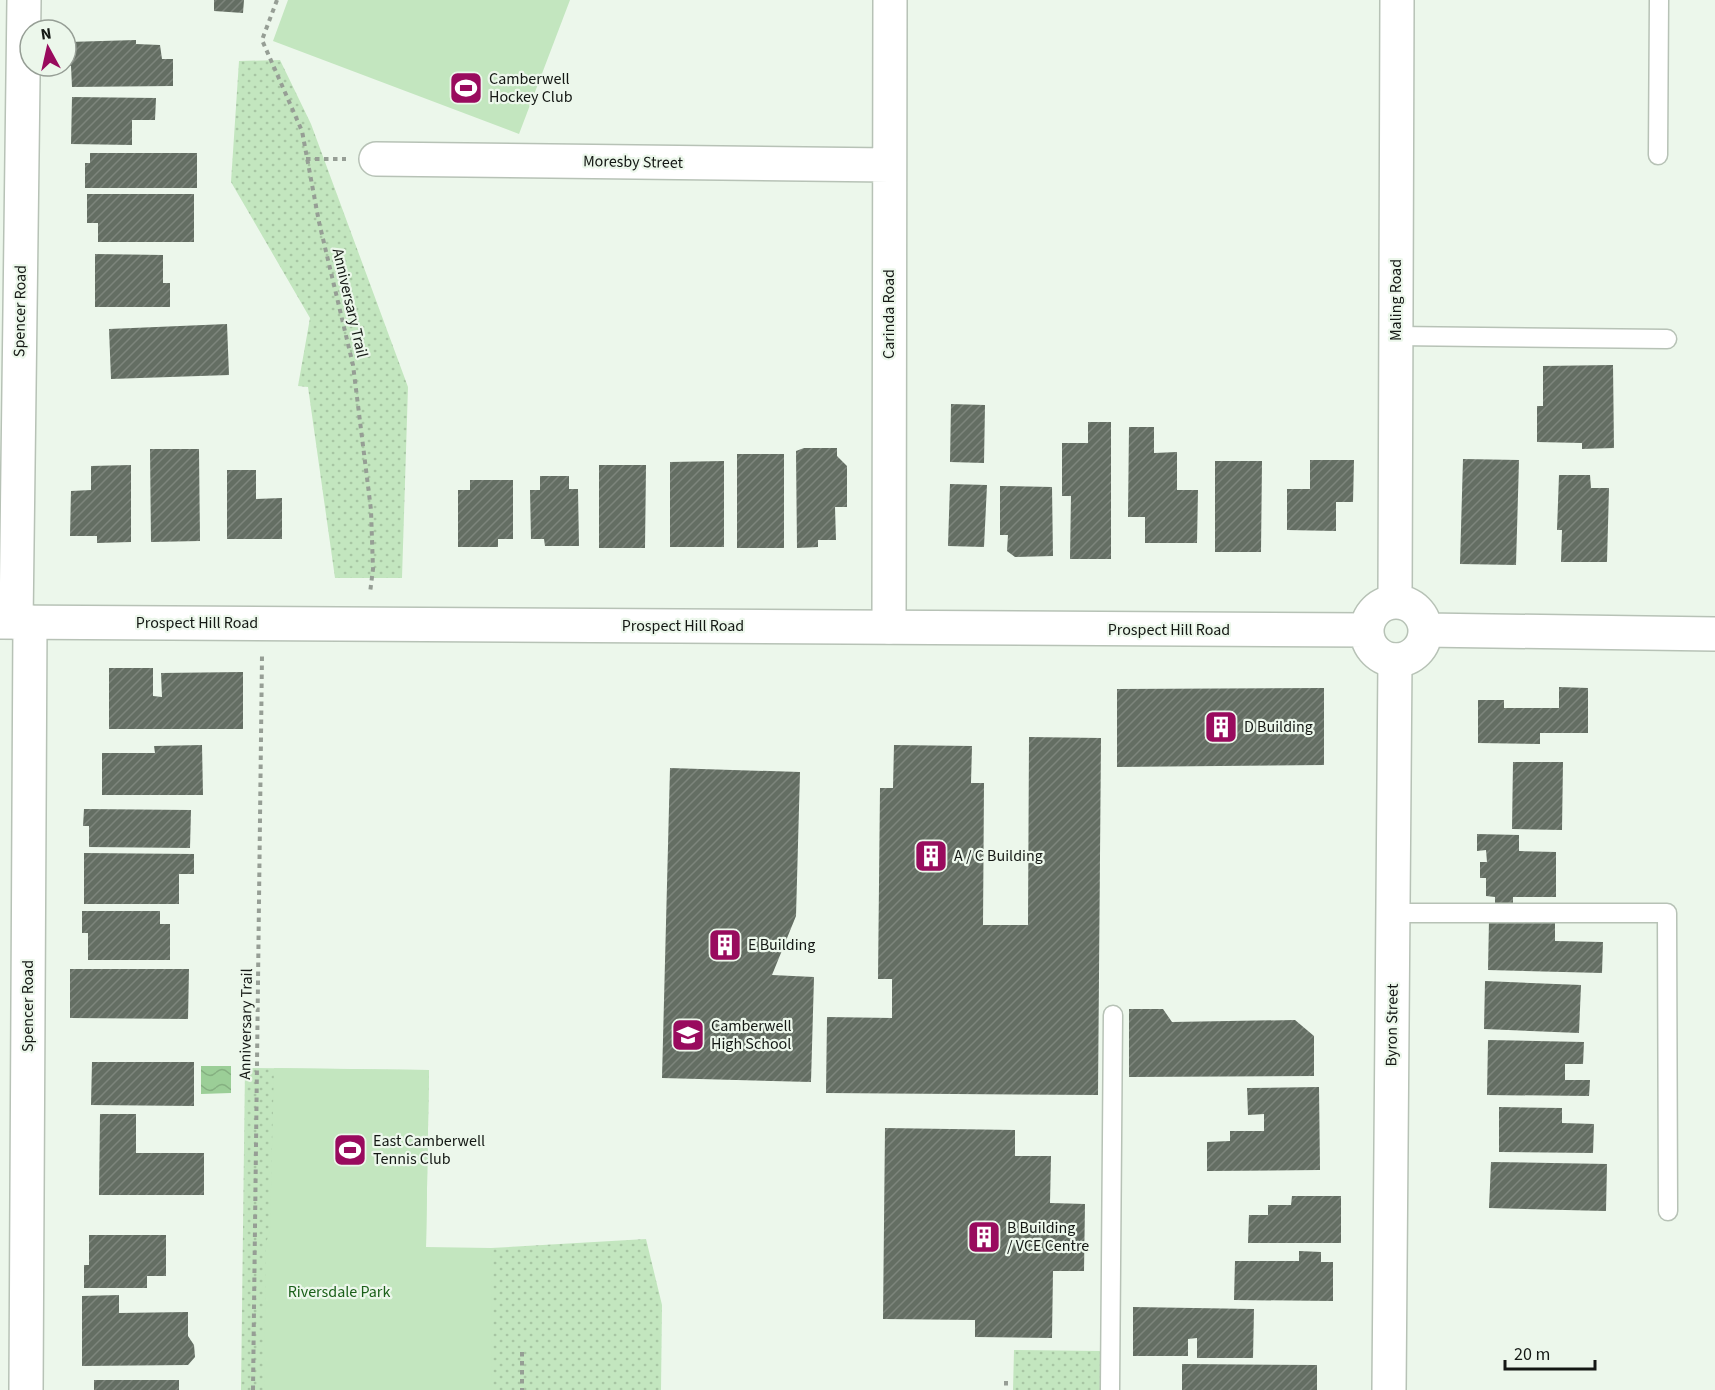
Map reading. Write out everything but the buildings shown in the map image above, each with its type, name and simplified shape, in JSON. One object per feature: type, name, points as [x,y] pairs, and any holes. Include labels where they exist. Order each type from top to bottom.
[{"type":"street","name":"Spencer Road","points":[[24,0],[15,622],[26,1390]]},
{"type":"street","name":"Carinda Road","points":[[889,627],[890,0]]},
{"type":"street","name":"Maling Road","points":[[1395,601],[1397,0]]},
{"type":"street","name":"Moresby Street","points":[[376,159],[890,165]]},
{"type":"street","points":[[1395,601],[1418,612],[1425,630],[1422,644],[1415,652],[1395,660],[1378,654],[1367,639],[1366,630],[1369,618],[1375,609],[1395,601]]},
{"type":"street","name":"Prospect Hill Road","points":[[15,622],[1366,630]]},
{"type":"street","points":[[1425,630],[1715,634]]},
{"type":"street","name":"Byron Street","points":[[1389,1390],[1395,660]]},
{"type":"lane","points":[[1658,155],[1659,0]]},
{"type":"lane","points":[[1396,336],[1667,339]]},
{"type":"lane","points":[[1393,913],[1667,913],[1668,1211]]},
{"type":"lane","points":[[1110,1390],[1113,1016]]},
{"type":"path","name":"Anniversary Trail","points":[[277,0],[262,40],[278,79],[293,106],[302,131],[306,159],[353,365],[364,444],[373,541],[373,569],[366,624]]},
{"type":"path","points":[[306,159],[376,159]]},
{"type":"path","name":"Anniversary Trail","points":[[253,1390],[262,657]]},
{"type":"path","points":[[522,1352],[522,1390]]},
{"type":"path","points":[[1006,1381],[1006,1390]]},
{"type":"green space","name":"Camberwell Hockey Club","points":[[288,0],[570,0],[519,134],[273,41]]},
{"type":"green space","points":[[280,60],[311,124],[408,387],[402,578],[335,578],[308,387],[298,386],[310,318],[231,182],[239,61]]},
{"type":"green space","name":"East Camberwell Tennis Club","points":[[245,1068],[429,1070],[426,1248],[491,1248],[646,1239],[662,1305],[661,1390],[241,1390]]},
{"type":"green space","name":"East Camberwell Tennis Club","points":[[274,1068],[429,1070],[426,1247],[491,1248],[492,1390],[264,1390],[266,1244],[270,1229]]},
{"type":"green space","points":[[1014,1350],[1104,1351],[1104,1390],[1013,1390]]},
{"type":"water","points":[[201,1066],[231,1066],[231,1093],[201,1094]]},
{"type":"place","name":"Camberwell Hockey Club","points":[[466,88]]},
{"type":"place","name":"D Building","points":[[1221,727]]},
{"type":"place","name":"A / C Building","points":[[931,856]]},
{"type":"place","name":"E Building","points":[[725,945]]},
{"type":"place","name":"Camberwell High School","points":[[688,1035]]},
{"type":"place","name":"East Camberwell Tennis Club","points":[[350,1150]]},
{"type":"place","name":"B Building / VCE Centre","points":[[984,1237]]},
{"type":"park label","name":"Riversdale Park","points":[[339,1292]]}]
